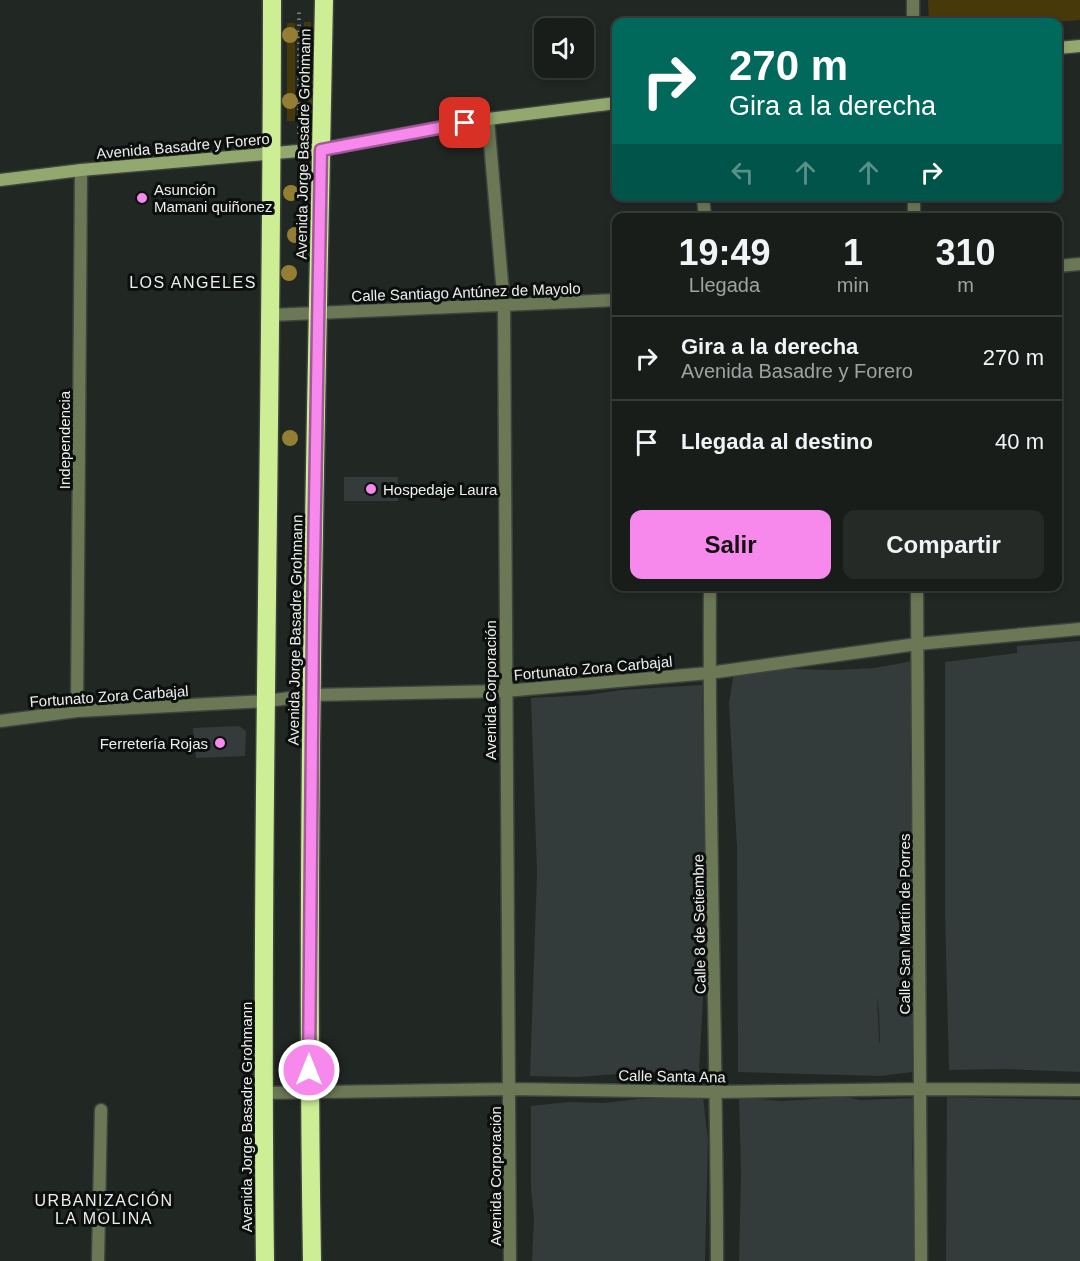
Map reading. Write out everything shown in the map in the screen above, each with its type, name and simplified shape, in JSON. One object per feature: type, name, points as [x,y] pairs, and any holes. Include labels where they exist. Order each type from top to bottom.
[{"type":"highway","name":"Avenida Jorge Basadre Grohmann","points":[[265,1261],[263,1093],[272,0]]},
{"type":"highway","name":"Avenida Jorge Basadre Grohmann","points":[[312,1261],[309,1094],[312,695],[324,0]]},
{"type":"street","points":[[912,0],[913,18]]},
{"type":"street","points":[[1062,48],[1080,46]]},
{"type":"street","name":"Avenida Basadre y Forero","points":[[0,180],[81,170],[321,150],[488,119],[612,104]]},
{"type":"street","name":"Avenida Corporación","points":[[488,119],[504,306],[510,1261]]},
{"type":"street","name":"Independencia","points":[[77,711],[81,170]]},
{"type":"street","points":[[1062,266],[1080,264]]},
{"type":"street","name":"Calle Santiago Antúnez de Mayolo","points":[[271,315],[612,300]]},
{"type":"street","name":"Calle 8 de Setiembre","points":[[710,591],[709,674],[717,1092],[717,1261]]},
{"type":"street","name":"Calle San Martín de Porres","points":[[917,591],[921,1261]]},
{"type":"street","name":"Fortunato Zora Carbajal","points":[[0,721],[77,711],[267,701],[312,695],[505,691],[709,674],[917,644],[1080,629]]},
{"type":"street","name":"Calle Santa Ana","points":[[263,1093],[510,1089],[717,1092],[920,1089],[1080,1090]]},
{"type":"street","points":[[98,1261],[101,1110]]},
{"type":"path","points":[[299,9],[299,138]]},
{"type":"shaded area","points":[[928,0],[1080,0],[1080,20],[929,18]]},
{"type":"shaded area","points":[[304,22],[311,22],[312,120],[304,120]]},
{"type":"shaded area","points":[[287,23],[295,23],[295,121],[287,121]]},
{"type":"building","name":"Hospedaje Laura","points":[[344,477],[398,477],[398,501],[344,501]]},
{"type":"building","points":[[1080,641],[1080,1072],[1002,1069],[949,1070],[945,912],[945,662],[1017,653],[1017,646]]},
{"type":"building","points":[[913,661],[910,759],[914,899],[912,1072],[881,1076],[738,1072],[737,847],[729,703],[734,672],[874,668]],"holes":[[[877,996],[879,1011],[880,1042]]]},
{"type":"building","points":[[702,685],[705,860],[703,901],[706,942],[699,1072],[630,1073],[578,1077],[530,1076],[537,873],[531,698]]},
{"type":"building","name":"Ferretería Rojas","points":[[239,726],[246,731],[245,756],[196,758],[193,728]]},
{"type":"building","points":[[703,1097],[708,1141],[705,1261],[532,1261],[534,1218],[531,1189],[531,1106],[569,1102],[605,1103],[638,1099]]},
{"type":"building","points":[[739,1097],[781,1101],[845,1097],[860,1100],[914,1098],[912,1154],[916,1261],[739,1261],[741,1173]]},
{"type":"building","points":[[947,1097],[1080,1100],[1080,1261],[946,1261]]},
{"type":"place","name":"Asunción Mamani quiñonez","points":[[142,198]]},
{"type":"place","name":"Hospedaje Laura","points":[[371,489]]},
{"type":"place","name":"Ferretería Rojas","points":[[220,743]]},
{"type":"district","name":"LOS ANGELES","points":[[193,282]]},
{"type":"district","name":"URBANIZACIÓN LA MOLINA","points":[[104,1209]]},
{"type":"route","points":[[309,1070],[313,623],[321,150],[465,123]]}]
